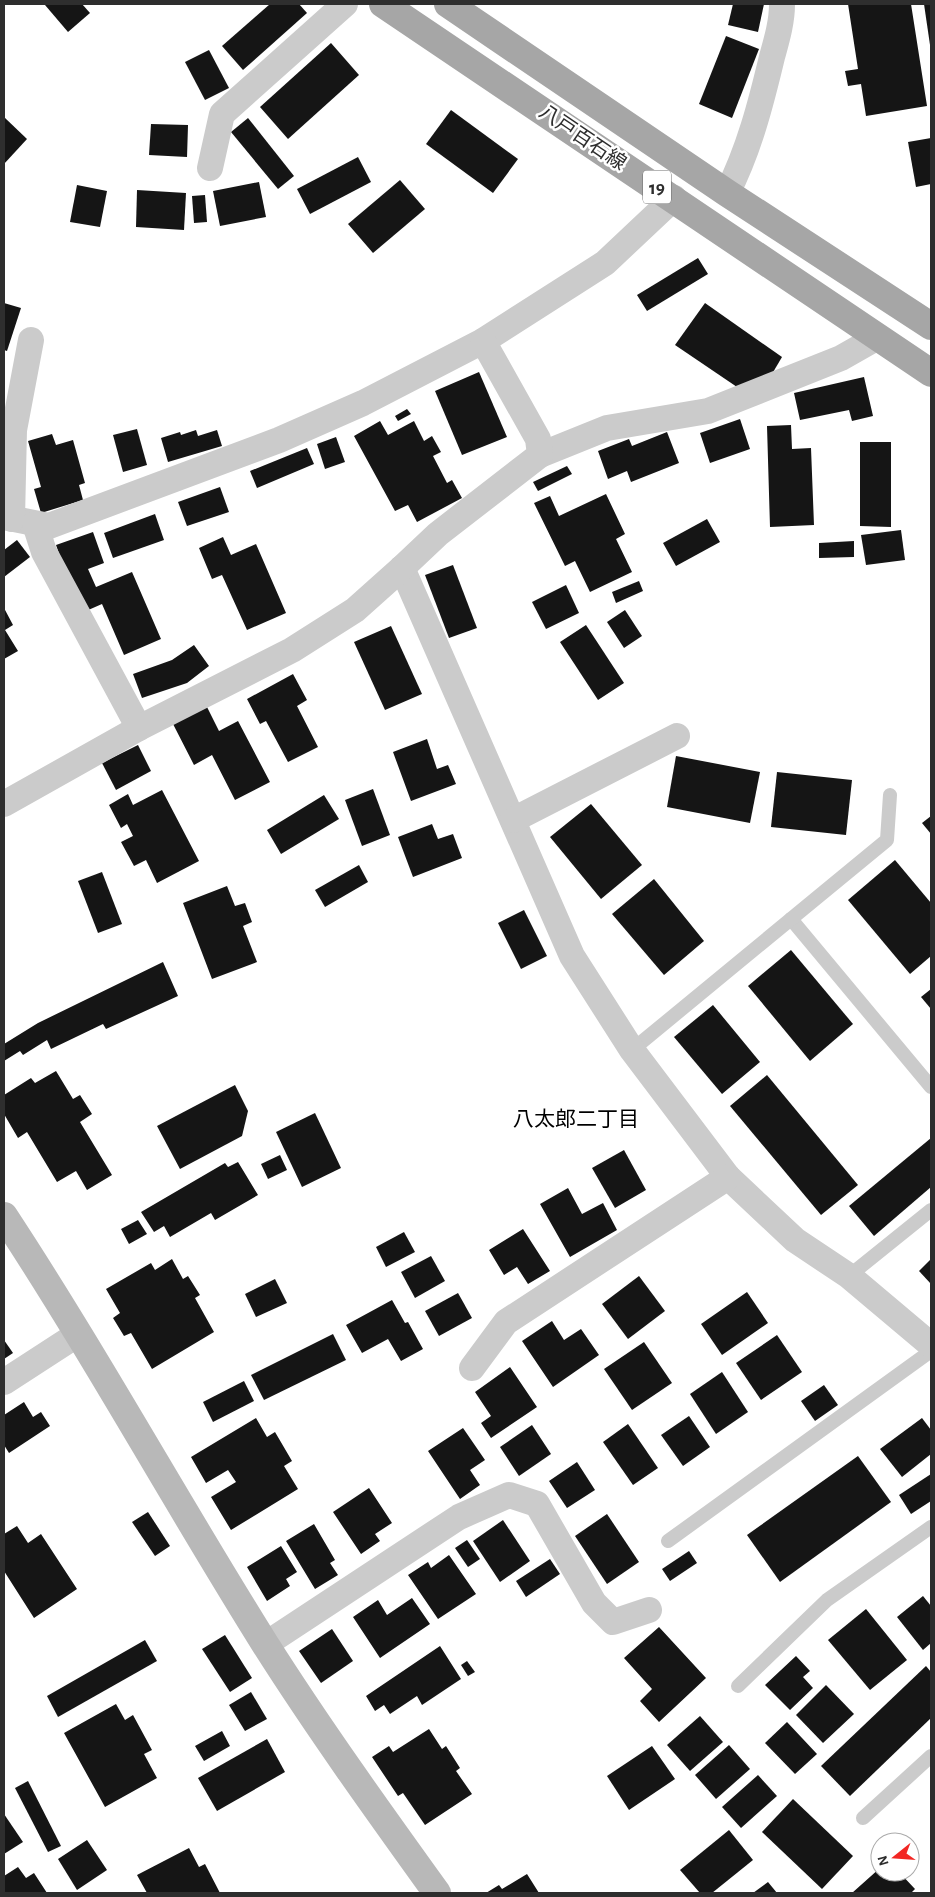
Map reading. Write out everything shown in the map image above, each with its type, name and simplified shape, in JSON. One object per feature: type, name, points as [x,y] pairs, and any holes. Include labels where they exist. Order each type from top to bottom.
[{"type":"main road","name":"八戸百石線","points":[[383,4],[674,198],[931,373]]},
{"type":"main road","name":"八戸百石線","points":[[448,4],[727,193],[931,326]]},
{"type":"street","points":[[210,168],[222,114],[345,4]]},
{"type":"street","points":[[727,193],[739,170],[765,84],[782,16],[782,4]]},
{"type":"street","points":[[17,520],[49,526],[279,440],[363,403],[483,341],[605,263],[674,198]]},
{"type":"street","points":[[4,804],[139,728],[292,650],[355,610],[438,534],[540,455],[607,428],[708,411],[841,358],[878,337]]},
{"type":"street","points":[[31,340],[14,430],[17,520],[44,552],[139,728]]},
{"type":"street","points":[[483,341],[538,439],[540,455]]},
{"type":"street","points":[[402,568],[572,956],[632,1050],[728,1177],[795,1240],[849,1276],[929,1341]]},
{"type":"street","points":[[513,820],[677,736]]},
{"type":"street","points":[[472,1368],[506,1322],[728,1177]]},
{"type":"street","points":[[4,1216],[78,1334],[266,1644],[374,1806],[437,1893]]},
{"type":"street","points":[[4,1382],[78,1334]]},
{"type":"street","points":[[266,1644],[459,1517],[509,1495],[536,1504],[594,1603],[613,1622],[649,1610]]},
{"type":"lane","points":[[632,1050],[887,840],[890,795]]},
{"type":"lane","points":[[791,919],[931,1087]]},
{"type":"lane","points":[[849,1276],[931,1210]]},
{"type":"lane","points":[[668,1541],[929,1341]]},
{"type":"lane","points":[[738,1686],[827,1600],[931,1527]]},
{"type":"lane","points":[[863,1818],[931,1756]]},
{"type":"building","points":[[46,4],[82,4],[90,13],[68,32]]},
{"type":"building","points":[[270,4],[299,4],[307,13],[243,70],[222,46]]},
{"type":"building","points":[[733,4],[764,4],[758,32],[728,25]]},
{"type":"building","points":[[848,4],[911,4],[927,106],[866,116],[861,84],[848,86],[845,71],[858,69]]},
{"type":"building","points":[[924,4],[931,4],[931,45],[930,45]]},
{"type":"building","points":[[726,36],[759,49],[732,118],[699,104]]},
{"type":"building","points":[[331,43],[359,75],[288,139],[260,107]]},
{"type":"building","points":[[209,50],[229,88],[205,100],[185,62]]},
{"type":"building","points":[[451,110],[518,159],[493,193],[426,144]]},
{"type":"building","points":[[4,117],[27,139],[4,164]]},
{"type":"building","points":[[248,118],[294,176],[278,189],[231,132]]},
{"type":"building","points":[[151,124],[188,125],[187,157],[149,155]]},
{"type":"building","points":[[931,138],[931,184],[916,187],[908,142]]},
{"type":"building","points":[[358,157],[371,182],[310,214],[297,189]]},
{"type":"building","points":[[400,180],[425,209],[373,253],[348,224]]},
{"type":"building","points":[[259,182],[266,217],[220,226],[213,191]]},
{"type":"building","points":[[77,185],[107,191],[100,227],[70,222]]},
{"type":"building","points":[[137,190],[186,193],[184,230],[136,227]]},
{"type":"building","points":[[205,195],[207,222],[194,223],[192,196]]},
{"type":"building","points":[[698,258],[708,274],[647,311],[637,295]]},
{"type":"building","points":[[4,303],[21,308],[7,351],[4,350]]},
{"type":"building","points":[[705,303],[782,357],[772,374],[737,387],[675,345]]},
{"type":"building","points":[[479,372],[507,437],[462,455],[435,391]]},
{"type":"building","points":[[864,377],[873,416],[852,421],[849,410],[800,420],[794,393]]},
{"type":"building","points":[[407,409],[411,414],[398,421],[395,416]]},
{"type":"building","points":[[740,419],[750,449],[710,463],[700,433]]},
{"type":"building","points":[[380,421],[388,435],[414,421],[424,441],[432,436],[441,452],[433,456],[447,483],[452,480],[462,498],[417,522],[408,505],[395,511],[354,436]]},
{"type":"building","points":[[791,425],[792,449],[811,448],[814,525],[770,527],[767,426]]},
{"type":"building","points":[[137,429],[147,465],[123,472],[113,435]]},
{"type":"building","points":[[196,430],[198,436],[217,430],[222,446],[168,462],[161,438],[180,432],[181,435]]},
{"type":"building","points":[[667,432],[679,463],[631,482],[627,471],[608,479],[598,451],[629,439],[632,446]]},
{"type":"building","points":[[52,434],[56,445],[73,440],[85,483],[79,485],[83,500],[41,513],[34,489],[41,487],[28,441]]},
{"type":"building","points":[[336,437],[345,462],[325,469],[317,444]]},
{"type":"building","points":[[860,442],[891,442],[891,527],[860,526]]},
{"type":"building","points":[[307,448],[314,464],[257,488],[250,471]]},
{"type":"building","points":[[567,466],[572,474],[538,491],[533,482]]},
{"type":"building","points":[[220,487],[229,512],[187,526],[178,502]]},
{"type":"building","points":[[606,494],[625,534],[616,539],[632,572],[590,592],[575,561],[565,566],[534,503],[550,496],[559,516]]},
{"type":"building","points":[[155,514],[164,540],[113,558],[104,533]]},
{"type":"building","points":[[707,519],[720,542],[676,566],[663,543]]},
{"type":"building","points":[[901,530],[905,560],[866,565],[861,535]]},
{"type":"building","points":[[93,532],[104,563],[88,569],[96,587],[132,572],[161,639],[124,655],[102,604],[86,611],[67,576],[56,545]]},
{"type":"building","points":[[223,537],[231,555],[256,544],[286,613],[247,630],[222,575],[212,579],[199,548]]},
{"type":"building","points":[[17,540],[30,557],[4,577],[4,550]]},
{"type":"building","points":[[854,541],[854,557],[819,558],[819,543]]},
{"type":"building","points":[[453,565],[477,628],[449,638],[425,575]]},
{"type":"building","points":[[639,581],[643,591],[616,603],[612,592]]},
{"type":"building","points":[[566,585],[579,613],[546,629],[532,602]]},
{"type":"building","points":[[4,608],[13,625],[5,630],[18,651],[4,659]]},
{"type":"building","points":[[625,610],[642,636],[624,648],[607,622]]},
{"type":"building","points":[[586,625],[624,683],[598,700],[560,642]]},
{"type":"building","points":[[391,626],[422,694],[385,710],[354,642]]},
{"type":"building","points":[[194,645],[209,666],[187,683],[142,698],[133,674],[172,660]]},
{"type":"building","points":[[293,674],[307,700],[297,706],[318,747],[288,762],[266,721],[260,724],[247,699]]},
{"type":"building","points":[[207,707],[219,731],[238,721],[270,782],[235,800],[212,755],[194,765],[173,724]]},
{"type":"building","points":[[427,739],[437,769],[448,765],[456,784],[411,801],[393,752]]},
{"type":"building","points":[[138,745],[151,771],[116,790],[102,763]]},
{"type":"building","points":[[676,756],[760,772],[750,823],[667,807]]},
{"type":"building","points":[[777,772],[852,780],[846,835],[771,827]]},
{"type":"building","points":[[373,789],[390,835],[362,846],[345,800]]},
{"type":"building","points":[[162,790],[199,861],[157,883],[146,860],[134,866],[121,842],[133,836],[127,824],[121,828],[109,805],[128,794],[133,805]]},
{"type":"building","points":[[324,795],[339,819],[281,854],[267,830]]},
{"type":"building","points":[[591,804],[642,865],[601,899],[550,837]]},
{"type":"building","points":[[931,816],[931,834],[922,823]]},
{"type":"building","points":[[432,824],[438,839],[453,834],[462,858],[413,877],[398,837]]},
{"type":"building","points":[[895,860],[931,903],[931,956],[910,974],[848,900]]},
{"type":"building","points":[[359,865],[368,882],[325,907],[315,890]]},
{"type":"building","points":[[102,872],[122,924],[98,933],[78,881]]},
{"type":"building","points":[[654,879],[704,941],[664,975],[612,914]]},
{"type":"building","points":[[227,886],[235,906],[245,903],[252,922],[243,926],[257,962],[212,979],[183,903]]},
{"type":"building","points":[[524,910],[547,956],[521,969],[498,923]]},
{"type":"building","points":[[791,950],[853,1024],[810,1061],[748,986]]},
{"type":"building","points":[[163,962],[178,996],[106,1029],[103,1024],[51,1049],[47,1040],[23,1055],[20,1051],[4,1061],[4,1044],[38,1023]]},
{"type":"building","points":[[931,989],[931,1009],[921,997]]},
{"type":"building","points":[[713,1005],[760,1062],[722,1094],[674,1037]]},
{"type":"building","points":[[56,1071],[73,1099],[80,1095],[92,1114],[80,1122],[112,1175],[87,1190],[76,1171],[57,1182],[27,1132],[18,1138],[4,1114],[4,1095],[31,1078],[35,1083]]},
{"type":"building","points":[[767,1075],[858,1185],[821,1215],[730,1106]]},
{"type":"building","points":[[235,1085],[248,1111],[242,1136],[180,1169],[157,1126]]},
{"type":"building","points":[[315,1113],[341,1168],[302,1187],[276,1132]]},
{"type":"building","points":[[931,1138],[931,1187],[874,1236],[849,1206]]},
{"type":"building","points":[[624,1150],[646,1190],[615,1208],[592,1168]]},
{"type":"building","points":[[280,1155],[287,1170],[268,1179],[261,1164]]},
{"type":"building","points":[[238,1162],[258,1195],[215,1220],[211,1213],[170,1237],[164,1226],[154,1232],[141,1212],[225,1163],[228,1167]]},
{"type":"building","points":[[568,1188],[582,1214],[603,1203],[617,1230],[570,1257],[540,1204]]},
{"type":"building","points":[[138,1220],[147,1234],[129,1244],[121,1229]]},
{"type":"building","points":[[523,1229],[550,1271],[528,1284],[517,1267],[504,1275],[489,1250]]},
{"type":"building","points":[[404,1232],[415,1252],[386,1267],[376,1247]]},
{"type":"building","points":[[431,1256],[445,1281],[415,1298],[401,1272]]},
{"type":"building","points":[[172,1259],[183,1279],[188,1276],[200,1295],[195,1298],[214,1332],[152,1369],[131,1333],[124,1336],[113,1318],[120,1313],[106,1289],[151,1263],[155,1270]]},
{"type":"building","points":[[931,1259],[931,1284],[919,1271]]},
{"type":"building","points":[[639,1276],[665,1311],[628,1339],[602,1304]]},
{"type":"building","points":[[275,1279],[287,1303],[256,1317],[245,1294]]},
{"type":"building","points":[[747,1292],[768,1323],[722,1355],[701,1324]]},
{"type":"building","points":[[458,1293],[472,1318],[439,1336],[425,1311]]},
{"type":"building","points":[[392,1300],[405,1323],[408,1322],[423,1349],[401,1361],[388,1339],[362,1353],[346,1325]]},
{"type":"building","points":[[552,1321],[564,1340],[581,1329],[599,1355],[553,1387],[522,1341]]},
{"type":"building","points":[[333,1334],[346,1360],[264,1400],[251,1375]]},
{"type":"building","points":[[777,1335],[802,1372],[761,1400],[736,1363]]},
{"type":"building","points":[[4,1340],[13,1353],[4,1359]]},
{"type":"building","points":[[644,1342],[672,1383],[632,1410],[604,1369]]},
{"type":"building","points":[[510,1367],[537,1407],[491,1438],[481,1423],[491,1416],[475,1392]]},
{"type":"building","points":[[722,1372],[748,1412],[716,1434],[690,1394]]},
{"type":"building","points":[[244,1381],[254,1401],[213,1422],[203,1402]]},
{"type":"building","points":[[824,1385],[838,1405],[815,1421],[801,1401]]},
{"type":"building","points":[[24,1402],[33,1417],[41,1412],[50,1426],[9,1453],[4,1445],[4,1415]]},
{"type":"building","points":[[689,1416],[710,1447],[683,1466],[661,1435]]},
{"type":"building","points":[[256,1418],[267,1437],[275,1432],[292,1461],[284,1466],[298,1489],[231,1530],[211,1497],[236,1482],[228,1470],[206,1483],[191,1457]]},
{"type":"building","points":[[922,1418],[931,1430],[931,1454],[902,1477],[880,1449]]},
{"type":"building","points":[[628,1424],[658,1468],[633,1485],[603,1442]]},
{"type":"building","points":[[532,1425],[551,1454],[519,1476],[500,1447]]},
{"type":"building","points":[[463,1428],[485,1460],[470,1470],[480,1485],[460,1499],[428,1451]]},
{"type":"building","points":[[858,1456],[891,1502],[780,1582],[747,1535]]},
{"type":"building","points":[[577,1462],[595,1490],[567,1508],[549,1481]]},
{"type":"building","points":[[931,1474],[931,1501],[911,1514],[899,1495]]},
{"type":"building","points":[[369,1488],[392,1523],[375,1534],[380,1541],[361,1554],[333,1512]]},
{"type":"building","points":[[148,1512],[170,1546],[155,1556],[132,1522]]},
{"type":"building","points":[[607,1514],[639,1562],[607,1584],[575,1536]]},
{"type":"building","points":[[503,1520],[530,1561],[500,1582],[473,1541]]},
{"type":"building","points":[[314,1524],[335,1560],[330,1563],[338,1575],[315,1589],[286,1541]]},
{"type":"building","points":[[17,1526],[28,1543],[41,1534],[77,1589],[34,1618],[4,1571],[4,1534]]},
{"type":"building","points":[[467,1540],[480,1559],[468,1567],[455,1548]]},
{"type":"building","points":[[281,1546],[297,1572],[286,1579],[290,1586],[267,1601],[247,1567]]},
{"type":"building","points":[[689,1551],[697,1563],[670,1581],[662,1569]]},
{"type":"building","points":[[449,1555],[476,1594],[438,1619],[408,1575],[428,1562],[431,1568]]},
{"type":"building","points":[[550,1559],[560,1574],[526,1597],[516,1581]]},
{"type":"building","points":[[923,1596],[931,1606],[931,1643],[923,1650],[897,1617]]},
{"type":"building","points":[[412,1598],[430,1624],[380,1658],[353,1617],[378,1600],[387,1615]]},
{"type":"building","points":[[866,1609],[907,1660],[870,1690],[828,1640]]},
{"type":"building","points":[[659,1627],[706,1678],[659,1722],[640,1701],[652,1689],[624,1658]]},
{"type":"building","points":[[332,1629],[353,1661],[321,1683],[299,1651]]},
{"type":"building","points":[[225,1635],[252,1678],[230,1692],[202,1649]]},
{"type":"building","points":[[145,1640],[157,1661],[58,1717],[47,1696]]},
{"type":"building","points":[[440,1646],[461,1679],[422,1705],[417,1696],[390,1714],[384,1705],[375,1711],[366,1696]]},
{"type":"building","points":[[796,1656],[810,1671],[803,1677],[813,1688],[790,1710],[765,1685]]},
{"type":"building","points":[[467,1661],[475,1672],[468,1676],[461,1665]]},
{"type":"building","points":[[926,1666],[931,1672],[931,1718],[850,1796],[821,1766]]},
{"type":"building","points":[[826,1685],[854,1714],[823,1743],[796,1715]]},
{"type":"building","points":[[251,1692],[267,1719],[245,1731],[229,1705]]},
{"type":"building","points":[[116,1704],[125,1720],[133,1715],[152,1750],[144,1754],[157,1778],[105,1807],[64,1733]]},
{"type":"building","points":[[700,1716],[723,1742],[690,1771],[667,1745]]},
{"type":"building","points":[[787,1722],[817,1754],[795,1774],[765,1743]]},
{"type":"building","points":[[429,1729],[442,1749],[446,1746],[460,1768],[456,1771],[472,1794],[425,1825],[403,1793],[398,1796],[372,1757],[389,1746],[393,1752]]},
{"type":"building","points":[[222,1731],[230,1746],[204,1761],[195,1746]]},
{"type":"building","points":[[267,1739],[285,1772],[217,1811],[198,1778]]},
{"type":"building","points":[[729,1745],[750,1769],[716,1799],[695,1775]]},
{"type":"building","points":[[652,1746],[675,1779],[629,1810],[607,1776]]},
{"type":"building","points":[[758,1775],[777,1796],[741,1828],[722,1807]]},
{"type":"building","points":[[28,1781],[61,1846],[48,1852],[15,1788]]},
{"type":"building","points":[[793,1799],[853,1856],[822,1889],[762,1832]]},
{"type":"building","points":[[4,1814],[23,1842],[4,1854]]},
{"type":"building","points":[[729,1830],[753,1860],[712,1893],[700,1893],[680,1870]]},
{"type":"building","points":[[87,1840],[107,1870],[77,1890],[58,1859]]},
{"type":"building","points":[[189,1848],[199,1867],[205,1864],[220,1893],[147,1893],[137,1875]]},
{"type":"building","points":[[18,1867],[26,1878],[34,1873],[47,1893],[4,1893],[4,1876]]},
{"type":"building","points":[[527,1874],[539,1893],[486,1893],[499,1885],[502,1889]]},
{"type":"building","points":[[870,1877],[870,1882],[908,1882],[915,1889],[911,1893],[852,1893]]},
{"type":"building","points":[[768,1882],[777,1893],[753,1893]]},
{"type":"district","name":"八太郎二丁目","points":[[576,1119]]}]
